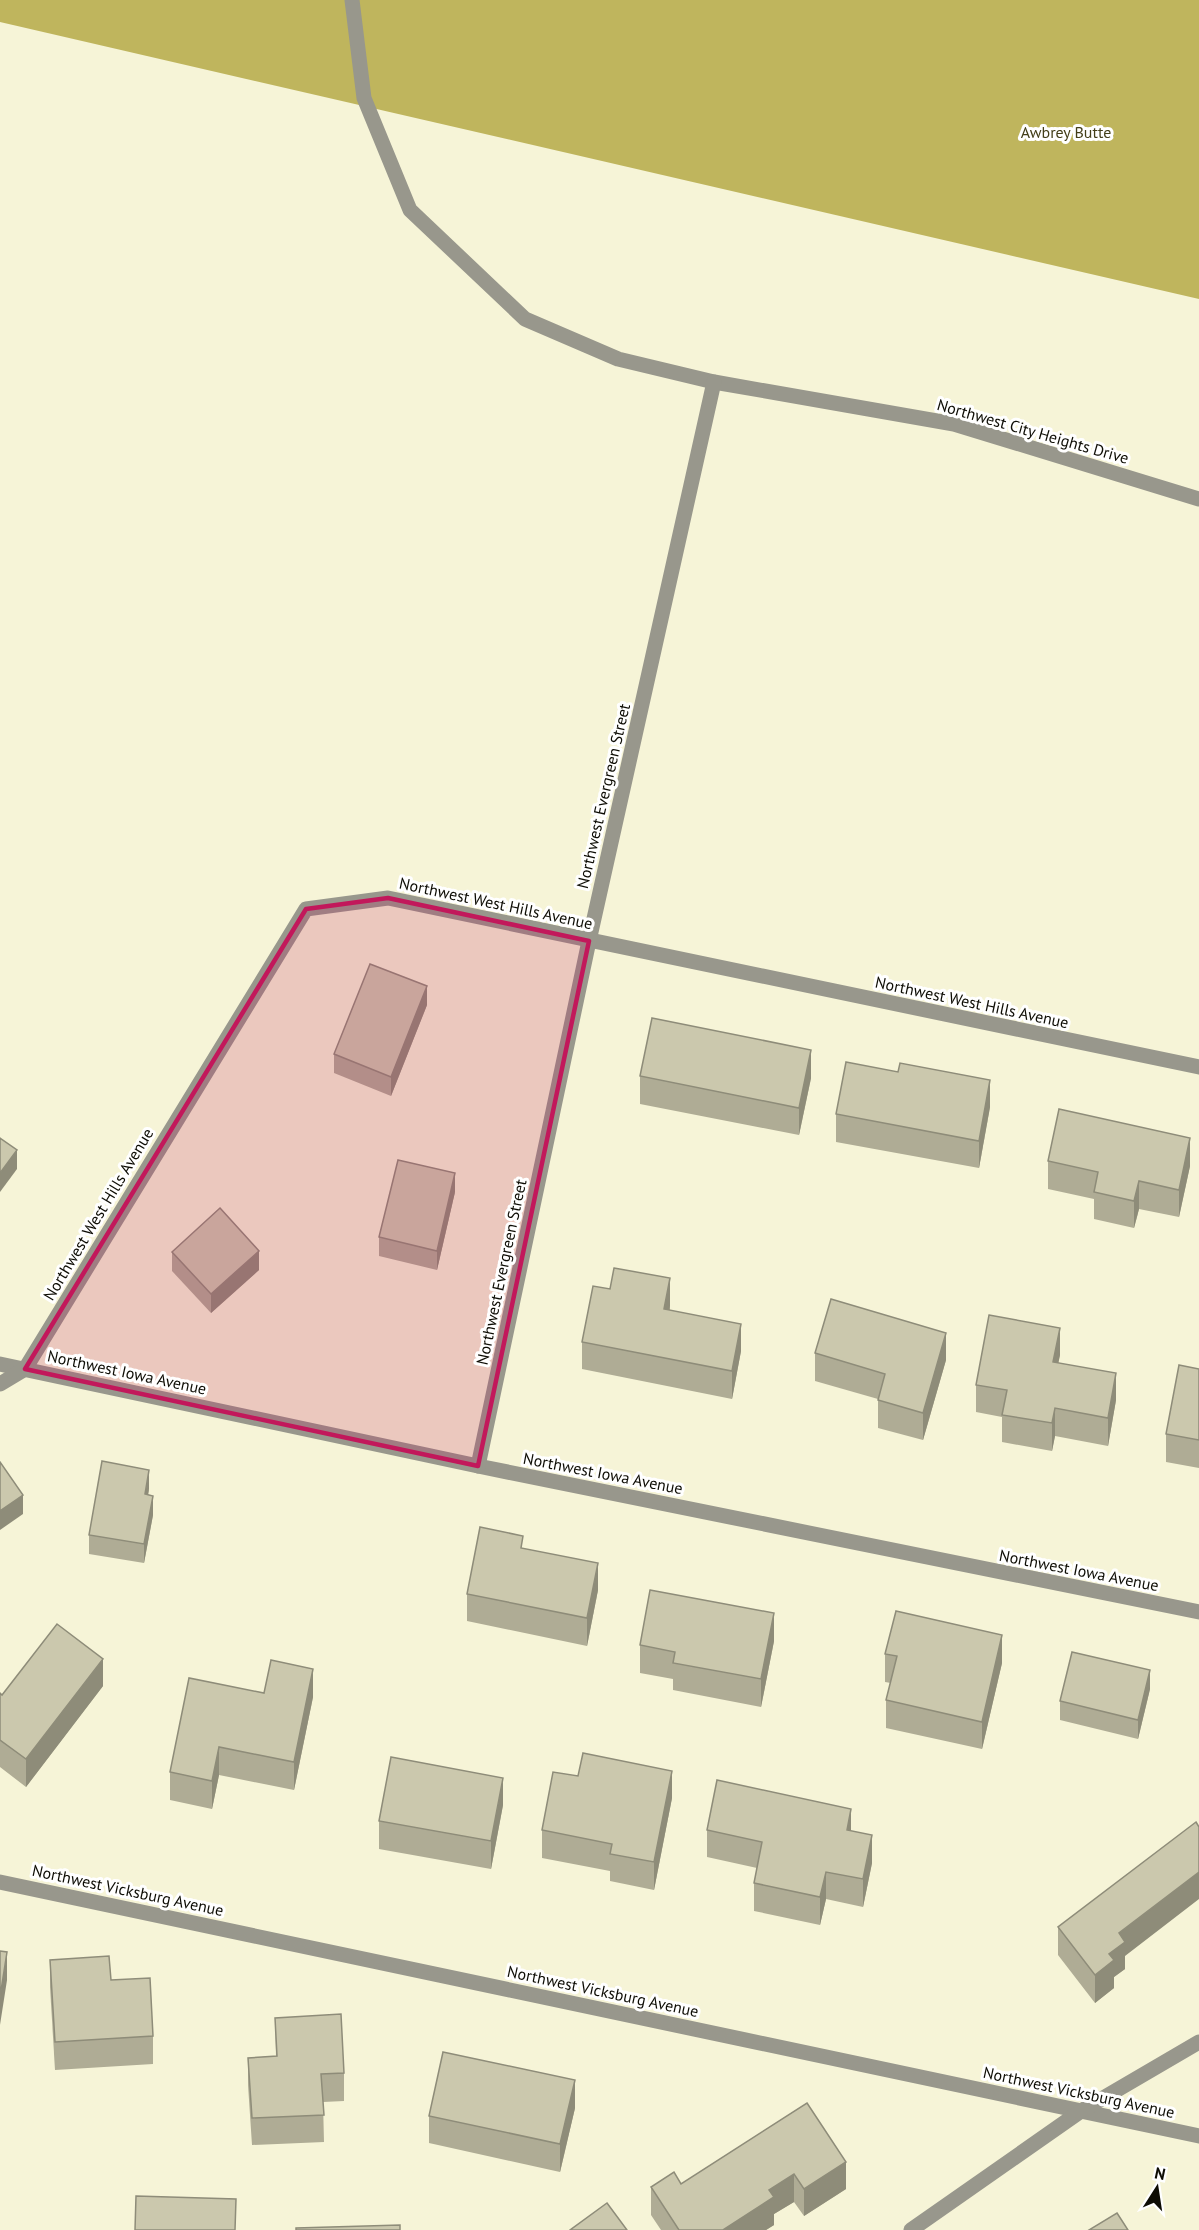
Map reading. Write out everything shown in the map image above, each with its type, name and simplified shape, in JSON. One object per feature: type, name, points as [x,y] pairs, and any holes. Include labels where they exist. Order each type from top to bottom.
[{"type":"street","name":"Northwest City Heights Drive","points":[[352,0],[364,98],[410,210],[525,319],[618,359],[714,382],[954,424],[1199,499]]},
{"type":"street","name":"Northwest Evergreen Street","points":[[478,1466],[588,941],[714,382]]},
{"type":"street","name":"Northwest West Hills Avenue","points":[[0,1384],[25,1369],[306,909],[388,898],[1199,1067]]},
{"type":"street","name":"Northwest Iowa Avenue","points":[[0,1364],[478,1466],[1199,1612]]},
{"type":"street","name":"Northwest Vicksburg Avenue","points":[[0,1881],[1199,2136]]},
{"type":"street","points":[[911,2230],[1082,2111],[1199,2042]]},
{"type":"highlighted area","points":[[388,898],[589,941],[478,1466],[25,1369],[306,909]]},
{"type":"green space","name":"Awbrey Butte","points":[[0,0],[1199,0],[1199,299],[0,22]]},
{"type":"building","points":[[370,964],[427,986],[391,1077],[334,1054]]},
{"type":"building","points":[[652,1018],[811,1050],[799,1108],[640,1076]]},
{"type":"building","points":[[846,1062],[898,1072],[900,1063],[990,1080],[979,1141],[836,1114]]},
{"type":"building","points":[[1059,1109],[1190,1138],[1179,1190],[1139,1181],[1134,1201],[1094,1192],[1098,1172],[1048,1161]]},
{"type":"building","points":[[0,1138],[17,1150],[0,1173]]},
{"type":"building","points":[[398,1160],[455,1173],[437,1251],[379,1237]]},
{"type":"building","points":[[220,1208],[259,1251],[211,1294],[172,1252]]},
{"type":"building","points":[[614,1268],[670,1278],[664,1309],[741,1324],[732,1371],[582,1342],[593,1286],[610,1289]]},
{"type":"building","points":[[831,1299],[946,1333],[923,1413],[878,1400],[885,1374],[815,1353]]},
{"type":"building","points":[[989,1315],[1060,1328],[1053,1362],[1116,1373],[1108,1418],[1055,1408],[1052,1423],[1002,1415],[1007,1390],[976,1385]]},
{"type":"building","points":[[1179,1365],[1199,1369],[1199,1440],[1166,1434]]},
{"type":"building","points":[[102,1461],[149,1470],[145,1494],[153,1496],[144,1544],[89,1535]]},
{"type":"building","points":[[0,1462],[23,1495],[0,1511]]},
{"type":"building","points":[[480,1527],[523,1536],[521,1548],[598,1563],[587,1618],[467,1594]]},
{"type":"building","points":[[650,1590],[774,1613],[761,1679],[673,1663],[675,1652],[640,1645]]},
{"type":"building","points":[[896,1611],[1002,1635],[982,1722],[886,1700],[897,1656],[885,1654]]},
{"type":"building","points":[[57,1624],[103,1659],[26,1759],[0,1740],[0,1693],[2,1695]]},
{"type":"building","points":[[1072,1652],[1150,1670],[1138,1720],[1060,1701]]},
{"type":"building","points":[[271,1660],[313,1669],[294,1762],[219,1747],[212,1781],[170,1772],[189,1678],[264,1693]]},
{"type":"building","points":[[583,1753],[672,1771],[654,1862],[610,1854],[612,1844],[542,1830],[553,1772],[578,1776]]},
{"type":"building","points":[[391,1757],[503,1778],[491,1841],[379,1821]]},
{"type":"building","points":[[717,1780],[851,1809],[847,1830],[872,1835],[863,1879],[826,1872],[820,1897],[754,1883],[762,1842],[707,1830]]},
{"type":"building","points":[[1196,1822],[1199,1827],[1199,1872],[1119,1933],[1125,1942],[1109,1954],[1114,1960],[1095,1975],[1058,1927]]},
{"type":"building","points":[[0,1951],[7,1952],[0,1997]]},
{"type":"building","points":[[109,1956],[111,1980],[150,1978],[153,2036],[55,2042],[50,1960]]},
{"type":"building","points":[[341,2014],[344,2073],[321,2074],[324,2115],[252,2118],[248,2058],[277,2056],[275,2018]]},
{"type":"building","points":[[443,2052],[575,2080],[560,2144],[429,2116]]},
{"type":"building","points":[[807,2103],[846,2162],[804,2189],[794,2174],[769,2190],[774,2197],[723,2230],[679,2230],[651,2187],[674,2172],[681,2184]]},
{"type":"building","points":[[136,2196],[236,2199],[235,2230],[135,2230]]},
{"type":"building","points":[[607,2203],[627,2230],[570,2230]]},
{"type":"building","points":[[1117,2213],[1128,2230],[1089,2230]]},
{"type":"building","points":[[400,2225],[400,2230],[296,2230],[296,2228]]}]
